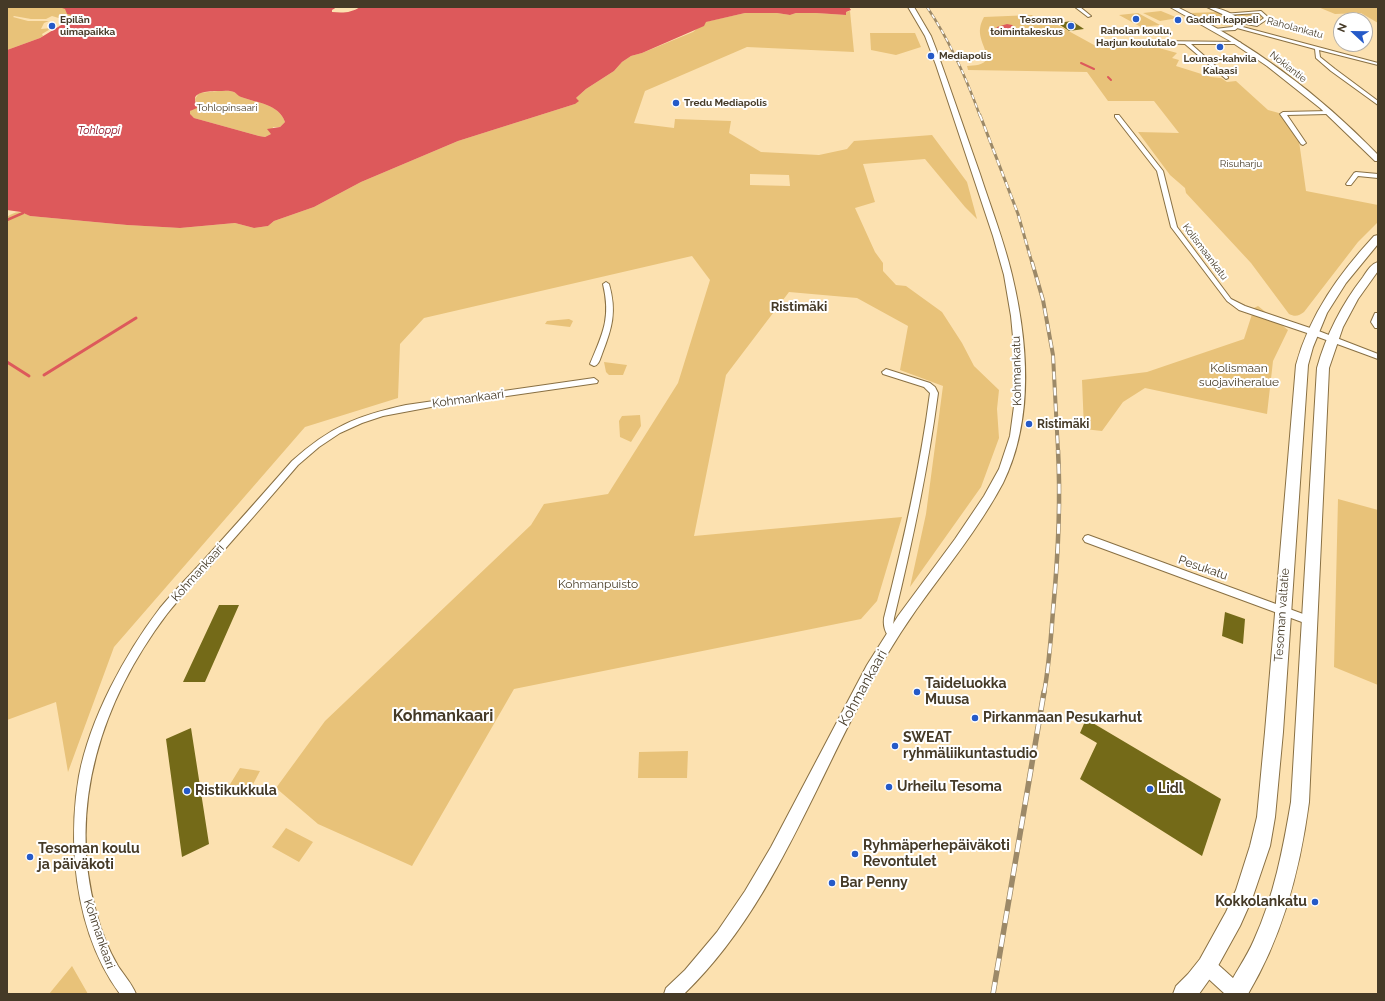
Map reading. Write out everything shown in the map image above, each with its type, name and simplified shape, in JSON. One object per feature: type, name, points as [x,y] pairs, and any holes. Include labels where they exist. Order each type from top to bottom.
[{"type":"main road","name":"Nokiantie","points":[[1173,7],[1239,43],[1271,66],[1358,138],[1378,159]]},
{"type":"main road","name":"Tesoman valtatie","points":[[1196,984],[1242,898],[1260,846],[1269,794],[1302,365],[1305,352],[1313,332],[1346,275],[1378,238]]},
{"type":"main road","points":[[1237,994],[1255,964],[1267,938],[1278,908],[1295,843],[1300,802],[1321,383],[1325,357],[1332,339],[1351,302],[1378,265]]},
{"type":"street","name":"Kohmankatu","points":[[893,634],[984,507],[995,487],[1011,450],[1018,421],[1019,390],[1018,347],[1009,279],[1003,255],[930,41],[911,7]]},
{"type":"street","points":[[1077,7],[1089,16]]},
{"type":"street","points":[[1210,7],[1225,14],[1240,25]]},
{"type":"street","points":[[1253,7],[1267,18],[1256,25]]},
{"type":"street","points":[[1225,14],[1260,12]]},
{"type":"street","name":"Raholankatu","points":[[1240,25],[1378,64]]},
{"type":"street","name":"Raholankatu","points":[[1217,30],[1234,29],[1240,25],[1256,25],[1266,30],[1378,59]]},
{"type":"street","points":[[1154,42],[1239,43]]},
{"type":"street","points":[[1187,43],[1226,78]]},
{"type":"street","points":[[1317,48],[1318,57],[1378,103]]},
{"type":"street","points":[[1303,143],[1283,114],[1327,112]]},
{"type":"street","name":"Kolismaankatu","points":[[1117,116],[1160,171],[1174,227],[1229,300],[1242,308],[1313,332],[1378,357]]},
{"type":"street","points":[[1349,184],[1356,174],[1378,176]]},
{"type":"street","points":[[594,364],[612,318],[610,297],[606,284]]},
{"type":"street","points":[[1378,316],[1375,322],[1378,326]]},
{"type":"street","points":[[886,372],[927,385],[934,393],[929,441],[911,531],[889,618],[888,626],[893,634]]},
{"type":"street","name":"Kohmankaari","points":[[128,994],[112,971],[88,910],[82,874],[80,839],[81,806],[85,774],[97,732],[124,673],[141,644],[164,611],[295,462],[317,443],[348,424],[366,417],[404,408],[594,381]]},
{"type":"street","name":"Pesukatu","points":[[1088,539],[1310,621]]},
{"type":"street","name":"Kohmankaari","points":[[672,994],[715,950],[747,905],[767,871],[862,687],[893,634]]},
{"type":"street","points":[[1196,984],[1237,994]]},
{"type":"green space","points":[[7,7],[92,7],[76,16],[62,19],[52,16],[46,19],[31,19],[14,16],[13,17],[28,21],[49,21],[44,23],[41,29],[52,28],[42,34],[43,36],[40,38],[7,50]]},
{"type":"green space","points":[[1318,7],[1376,7],[1378,8],[1378,23],[1373,20],[1373,12],[1333,13]]},
{"type":"green space","name":"Kohmanpuisto","points":[[850,11],[854,52],[747,47],[645,91],[634,123],[674,128],[675,119],[731,121],[729,133],[761,152],[819,155],[847,149],[854,141],[932,135],[967,182],[977,219],[965,207],[925,159],[863,164],[875,202],[855,208],[875,252],[883,263],[883,271],[896,285],[906,286],[942,312],[962,343],[974,366],[999,390],[997,409],[999,438],[981,487],[910,587],[926,514],[943,386],[900,370],[908,326],[857,298],[789,292],[726,375],[694,536],[902,517],[877,601],[861,619],[514,689],[412,866],[318,824],[276,788],[325,721],[531,525],[544,504],[608,494],[678,383],[710,280],[692,256],[424,318],[400,344],[398,398],[305,427],[114,647],[68,772],[56,702],[7,720],[7,217],[16,213],[23,213],[30,216],[127,225],[180,228],[235,223],[254,228],[268,226],[274,221],[314,207],[361,182],[458,141],[575,104],[576,98],[586,89],[614,71],[622,62],[631,56],[693,32],[705,22],[745,13],[777,13],[790,15],[796,13],[816,13],[846,15],[846,12]],"holes":[[[750,174],[789,175],[790,186],[750,185]]]},
{"type":"green space","points":[[1161,11],[1178,18],[1160,21],[1143,13]]},
{"type":"green space","points":[[1217,12],[1236,22],[1235,24],[1218,25],[1191,13]]},
{"type":"green space","points":[[1138,13],[1160,25],[1141,27],[1119,15]]},
{"type":"green space","points":[[1253,13],[1259,14],[1262,17],[1258,20],[1248,22],[1233,15]]},
{"type":"green space","name":"Risuharju","points":[[1032,15],[1037,20],[1044,23],[1054,23],[1094,45],[1124,40],[1132,42],[1144,40],[1161,45],[1159,48],[1177,53],[1172,58],[1179,60],[1176,66],[1211,77],[1221,78],[1227,82],[1236,81],[1268,110],[1279,113],[1299,141],[1306,191],[1378,205],[1378,222],[1358,242],[1304,312],[1297,316],[1289,314],[1251,263],[1186,193],[1185,188],[1170,175],[1138,132],[1179,133],[1154,101],[1108,101],[1087,72],[968,70],[967,66],[981,64],[988,58],[980,33],[981,23],[984,17]]},
{"type":"green space","points":[[870,33],[915,33],[921,47],[896,55],[871,50]]},
{"type":"green space","name":"Tohlopinsaari","points":[[232,91],[241,97],[267,105],[278,111],[285,122],[280,127],[273,127],[271,134],[265,137],[194,118],[189,114],[197,103],[195,99],[199,93]]},
{"type":"green space","name":"Kolismaan suojaviheralue","points":[[1258,306],[1288,330],[1273,361],[1267,414],[1145,388],[1123,402],[1102,431],[1084,429],[1082,380],[1147,372],[1244,339],[1254,308]]},
{"type":"green space","points":[[569,319],[573,321],[570,327],[545,324],[547,321]]},
{"type":"green space","points":[[604,362],[627,365],[623,375],[609,375],[606,372]]},
{"type":"green space","points":[[640,415],[641,426],[631,442],[620,437],[619,421],[622,416]]},
{"type":"green space","points":[[1338,499],[1378,510],[1378,685],[1334,667]]},
{"type":"green space","points":[[688,751],[687,778],[638,778],[639,752]]},
{"type":"green space","points":[[240,768],[260,771],[250,790],[229,786]]},
{"type":"green space","points":[[286,828],[313,842],[299,862],[272,847]]},
{"type":"green space","points":[[72,966],[88,994],[49,994]]},
{"type":"water","name":"Tohloppi","points":[[59,7],[337,7],[332,10],[332,12],[347,12],[360,7],[849,7],[851,10],[846,12],[846,15],[816,13],[796,13],[790,15],[777,13],[745,13],[706,22],[704,26],[642,53],[631,56],[622,62],[614,71],[586,89],[576,98],[579,101],[575,104],[458,141],[361,182],[314,207],[274,221],[268,226],[254,228],[235,223],[180,228],[127,225],[30,216],[21,212],[7,210],[7,50],[40,38],[76,16],[67,14],[65,9]],"holes":[[[212,91],[232,91],[241,97],[267,105],[278,111],[285,122],[280,127],[267,129],[271,134],[265,137],[194,118],[190,114],[190,111],[197,108],[195,99],[196,96],[201,93]]]},
{"type":"water","points":[[1007,24],[1012,25],[1017,31],[1026,34],[1010,37],[995,31],[997,27]]},
{"type":"building","name":"Tesoman toimintakeskus","points":[[1072,21],[1084,29],[1069,31],[1057,23]]},
{"type":"building","points":[[219,605],[239,605],[205,682],[183,682]]},
{"type":"building","points":[[1225,612],[1245,619],[1243,644],[1222,636]]},
{"type":"building","name":"Lidl","points":[[1086,719],[1221,799],[1202,856],[1080,779],[1097,743],[1080,733]]},
{"type":"building","name":"Ristikukkula","points":[[191,728],[209,844],[182,857],[166,739]]},
{"type":"waterway","points":[[1081,63],[1094,69]]},
{"type":"waterway","points":[[1108,77],[1111,80]]},
{"type":"waterway","points":[[7,220],[23,213]]},
{"type":"waterway","points":[[44,375],[136,318]]},
{"type":"waterway","points":[[7,362],[29,376]]},
{"type":"railway","points":[[927,7],[957,60],[980,116]]},
{"type":"railway","points":[[980,115],[1018,214],[1032,263]]},
{"type":"railway","points":[[1032,262],[1043,300],[1053,355],[1058,451]]},
{"type":"railway","points":[[1044,693],[1050,652],[1058,551],[1058,450]]},
{"type":"railway","points":[[993,994],[1044,692]]},
{"type":"place","name":"Raholan koulu, Harjun koulutalo","points":[[1136,19]]},
{"type":"place","name":"Gaddin kappeli","points":[[1178,20]]},
{"type":"place","name":"Epilän uimapaikka","points":[[52,26]]},
{"type":"place","name":"Tesoman toimintakeskus","points":[[1071,26]]},
{"type":"place","name":"Lounas-kahvila Kalaasi","points":[[1220,47]]},
{"type":"place","name":"Mediapolis","points":[[931,56]]},
{"type":"place","name":"Tredu Mediapolis","points":[[676,103]]},
{"type":"place","name":"Ristimäki","points":[[1029,424]]},
{"type":"place","name":"Taideluokka Muusa","points":[[917,692]]},
{"type":"place","name":"Pirkanmaan Pesukarhut","points":[[975,718]]},
{"type":"place","name":"SWEAT ryhmäliikuntastudio","points":[[895,746]]},
{"type":"place","name":"Urheilu Tesoma","points":[[889,787]]},
{"type":"place","name":"Lidl","points":[[1150,789]]},
{"type":"place","name":"Ristikukkula","points":[[187,791]]},
{"type":"place","name":"Ryhmäperhepäiväkoti Revontulet","points":[[855,854]]},
{"type":"place","name":"Tesoman koulu ja päiväkoti","points":[[30,857]]},
{"type":"place","name":"Bar Penny","points":[[832,883]]},
{"type":"place","name":"Kokkolankatu","points":[[1315,902]]},
{"type":"district","name":"Ristimäki","points":[[799,307]]},
{"type":"district","name":"Kohmankaari","points":[[443,716]]}]
